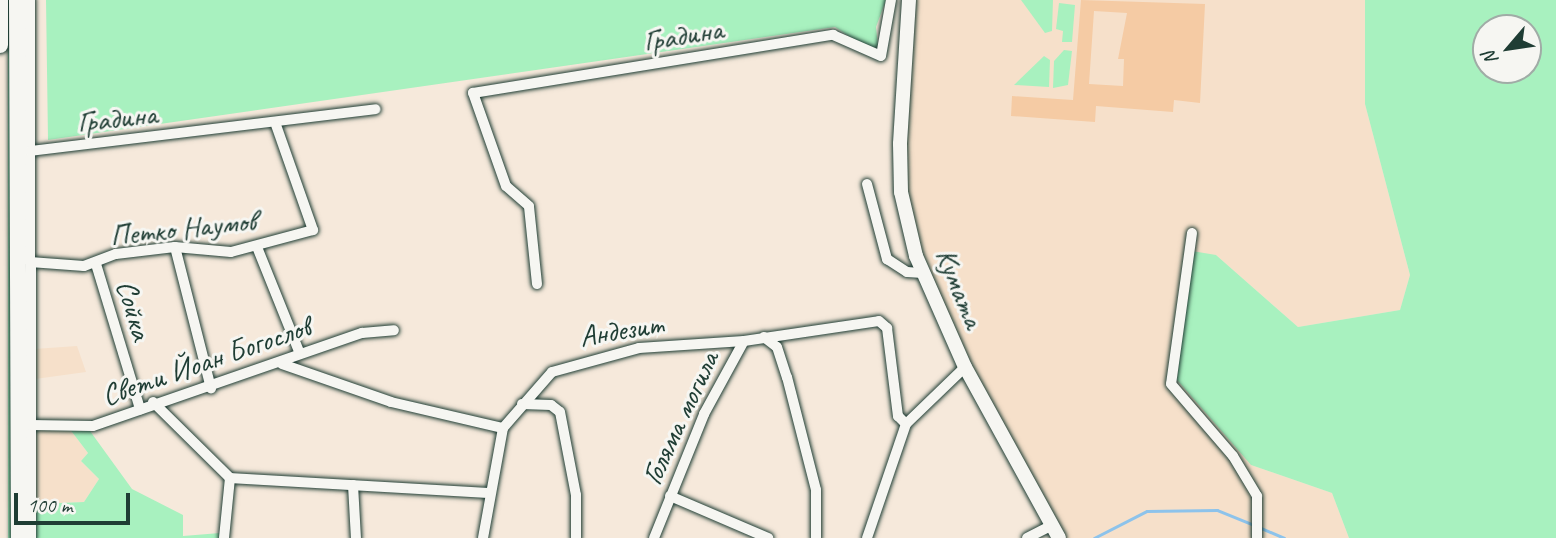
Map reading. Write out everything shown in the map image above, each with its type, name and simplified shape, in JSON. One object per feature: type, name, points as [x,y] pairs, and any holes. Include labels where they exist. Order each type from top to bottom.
[{"type":"highway","points":[[0,0],[0,45]]},
{"type":"highway","points":[[17,0],[19,538]]},
{"type":"main road","name":"Кумата","points":[[909,0],[901,191],[923,273],[965,367],[1055,531]]},
{"type":"street","points":[[30,0],[31,538]]},
{"type":"street","name":"Градина","points":[[537,284],[529,206],[506,186],[473,93],[833,35],[881,56],[891,0]]},
{"type":"street","name":"Градина","points":[[30,151],[276,125],[375,109]]},
{"type":"street","name":"Петко Наумов","points":[[30,262],[96,264],[116,254],[175,247],[231,252],[313,230],[276,125]]},
{"type":"street","points":[[867,184],[887,259],[907,272],[923,273]]},
{"type":"street","points":[[1192,233],[1171,384],[1233,456],[1257,496],[1257,538]]},
{"type":"street","points":[[175,247],[211,388]]},
{"type":"street","points":[[257,247],[300,354]]},
{"type":"street","name":"Сойка","points":[[96,264],[140,409]]},
{"type":"street","points":[[764,337],[879,321],[887,328],[898,416],[906,424]]},
{"type":"street","name":"Свети Йоан Богослов","points":[[31,425],[93,426],[153,402],[211,388],[282,364],[300,354],[362,333],[394,330]]},
{"type":"street","name":"Голяма могила","points":[[654,538],[670,496],[744,341],[764,337],[777,348],[784,367],[817,490],[816,538]]},
{"type":"street","name":"Андезит","points":[[522,404],[552,372],[570,363],[639,348],[744,341]]},
{"type":"street","points":[[282,364],[391,402],[503,428]]},
{"type":"street","points":[[867,538],[906,424],[965,367]]},
{"type":"street","points":[[153,402],[230,478],[488,492]]},
{"type":"street","points":[[483,538],[488,492],[503,428],[522,404],[551,405],[561,412],[576,495],[576,538]]},
{"type":"street","points":[[223,538],[230,478]]},
{"type":"street","points":[[353,485],[356,538]]},
{"type":"street","points":[[670,496],[768,538]]},
{"type":"street","points":[[1027,538],[1055,531]]},
{"type":"shaded area","points":[[909,0],[1365,0],[1365,104],[1410,275],[1400,310],[1298,327],[1216,255],[1251,465],[1332,493],[1349,538],[1059,538],[934,303],[901,192]]},
{"type":"shaded area","points":[[77,346],[86,372],[35,379],[34,349]]},
{"type":"shaded area","points":[[69,428],[88,453],[81,461],[99,479],[84,502],[34,504],[35,429]]},
{"type":"green space","points":[[8,0],[11,0],[11,538],[8,538]]},
{"type":"green space","points":[[46,0],[886,0],[876,27],[878,46],[870,50],[835,27],[48,140]]},
{"type":"green space","points":[[1021,0],[1053,0],[1052,31],[1045,33]]},
{"type":"green space","points":[[1365,0],[1556,0],[1556,538],[1349,538],[1332,493],[1251,465],[1177,380],[1192,251],[1216,255],[1298,327],[1400,310],[1410,275],[1365,104]]},
{"type":"green space","points":[[1059,3],[1075,5],[1072,42],[1062,42],[1063,31],[1056,29]]},
{"type":"green space","points":[[1064,50],[1072,51],[1068,85],[1053,88],[1054,61]]},
{"type":"green space","points":[[1044,56],[1050,60],[1049,87],[1014,85]]},
{"type":"green space","points":[[69,428],[90,431],[132,489],[183,515],[183,536],[220,533],[220,538],[35,538],[34,504],[84,502],[99,479],[81,461],[88,453]]},
{"type":"building","points":[[1081,0],[1205,4],[1200,103],[1174,100],[1173,112],[1096,106],[1095,122],[1011,116],[1012,96],[1073,100]],"holes":[[[1094,11],[1127,13],[1118,59],[1124,59],[1123,86],[1089,84]]]},
{"type":"waterway","points":[[1094,538],[1147,511],[1217,510],[1252,524]]},
{"type":"waterway","points":[[1261,528],[1284,538]]}]
